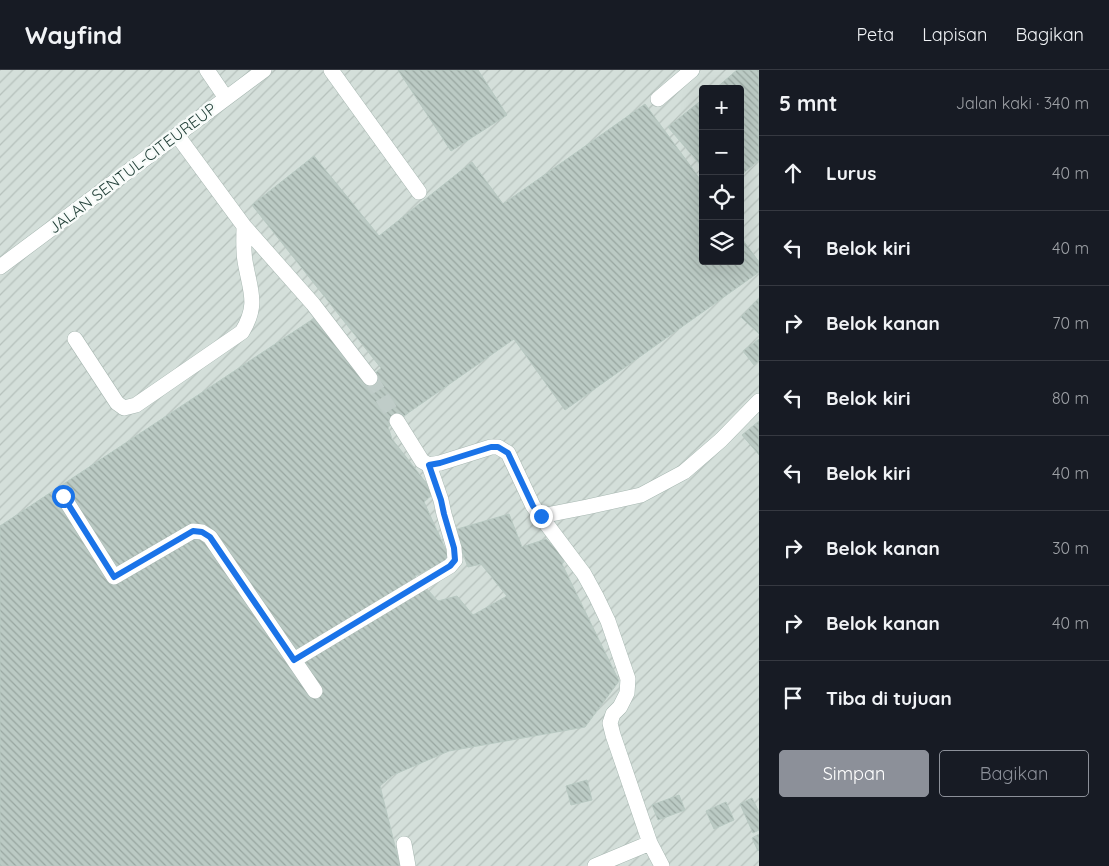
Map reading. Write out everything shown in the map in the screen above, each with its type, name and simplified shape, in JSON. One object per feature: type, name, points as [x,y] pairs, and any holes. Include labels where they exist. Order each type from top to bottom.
[{"type":"street","points":[[207,70],[226,98]]},
{"type":"street","name":"JALAN SENTUL-CITEUREUP","points":[[2,262],[264,70]]},
{"type":"street","points":[[331,70],[418,192]]},
{"type":"street","points":[[658,99],[692,70]]},
{"type":"street","points":[[177,135],[244,226],[312,304],[370,378]]},
{"type":"street","points":[[76,340],[117,403],[124,408],[136,405],[242,332],[247,324],[250,317],[252,296],[244,259],[244,226]]},
{"type":"street","points":[[541,516],[641,495],[684,472],[721,440],[759,401]]},
{"type":"street","points":[[397,421],[422,461],[429,465],[491,447],[498,447],[508,453],[533,506],[584,574],[608,622],[628,679],[627,693],[620,707],[613,714],[610,723],[650,843],[662,866]]},
{"type":"street","points":[[294,660],[450,566],[455,560],[454,548],[441,500],[429,465]]},
{"type":"street","points":[[63,496],[114,577],[193,531],[202,532],[210,537],[315,691]]},
{"type":"street","points":[[594,866],[650,843]]},
{"type":"street","points":[[404,844],[408,866]]},
{"type":"shaded area","points":[[0,70],[759,70],[759,866],[0,866]]},
{"type":"building","points":[[398,70],[478,70],[507,115],[451,151]]},
{"type":"building","points":[[737,70],[759,70],[759,160],[744,173],[744,85],[720,85]]},
{"type":"building","points":[[699,102],[699,163],[668,127]]},
{"type":"building","points":[[645,104],[699,178],[699,265],[744,265],[744,241],[759,262],[759,272],[565,410],[514,339],[388,427],[392,439],[434,493],[424,502],[450,559],[415,576],[438,601],[457,596],[473,615],[507,596],[481,564],[468,567],[454,530],[509,514],[522,547],[546,539],[566,559],[562,564],[619,681],[585,727],[449,751],[393,775],[380,786],[400,866],[0,866],[0,526],[319,315],[365,382],[381,368],[252,205],[314,156],[379,236],[472,162],[503,204]]},
{"type":"building","points":[[758,299],[759,301],[759,334],[741,317]]},
{"type":"building","points":[[759,339],[759,361],[754,365],[743,351]]},
{"type":"building","points":[[759,421],[759,455],[742,435]]},
{"type":"building","points":[[587,780],[592,800],[571,805],[566,786]]},
{"type":"building","points":[[679,795],[685,810],[658,820],[652,805]]},
{"type":"building","points":[[752,798],[759,812],[759,830],[753,833],[740,804]]},
{"type":"building","points":[[726,802],[734,820],[714,829],[706,811]]},
{"type":"building","points":[[759,834],[759,850],[758,851],[752,838]]},
{"type":"tunnel","points":[[370,378],[397,421]]},
{"type":"route","points":[[63,496],[114,577],[193,531],[202,532],[210,537],[294,660],[450,566],[455,560],[454,548],[441,500],[429,465],[491,447],[498,447],[508,453],[533,506],[541,516]]}]
